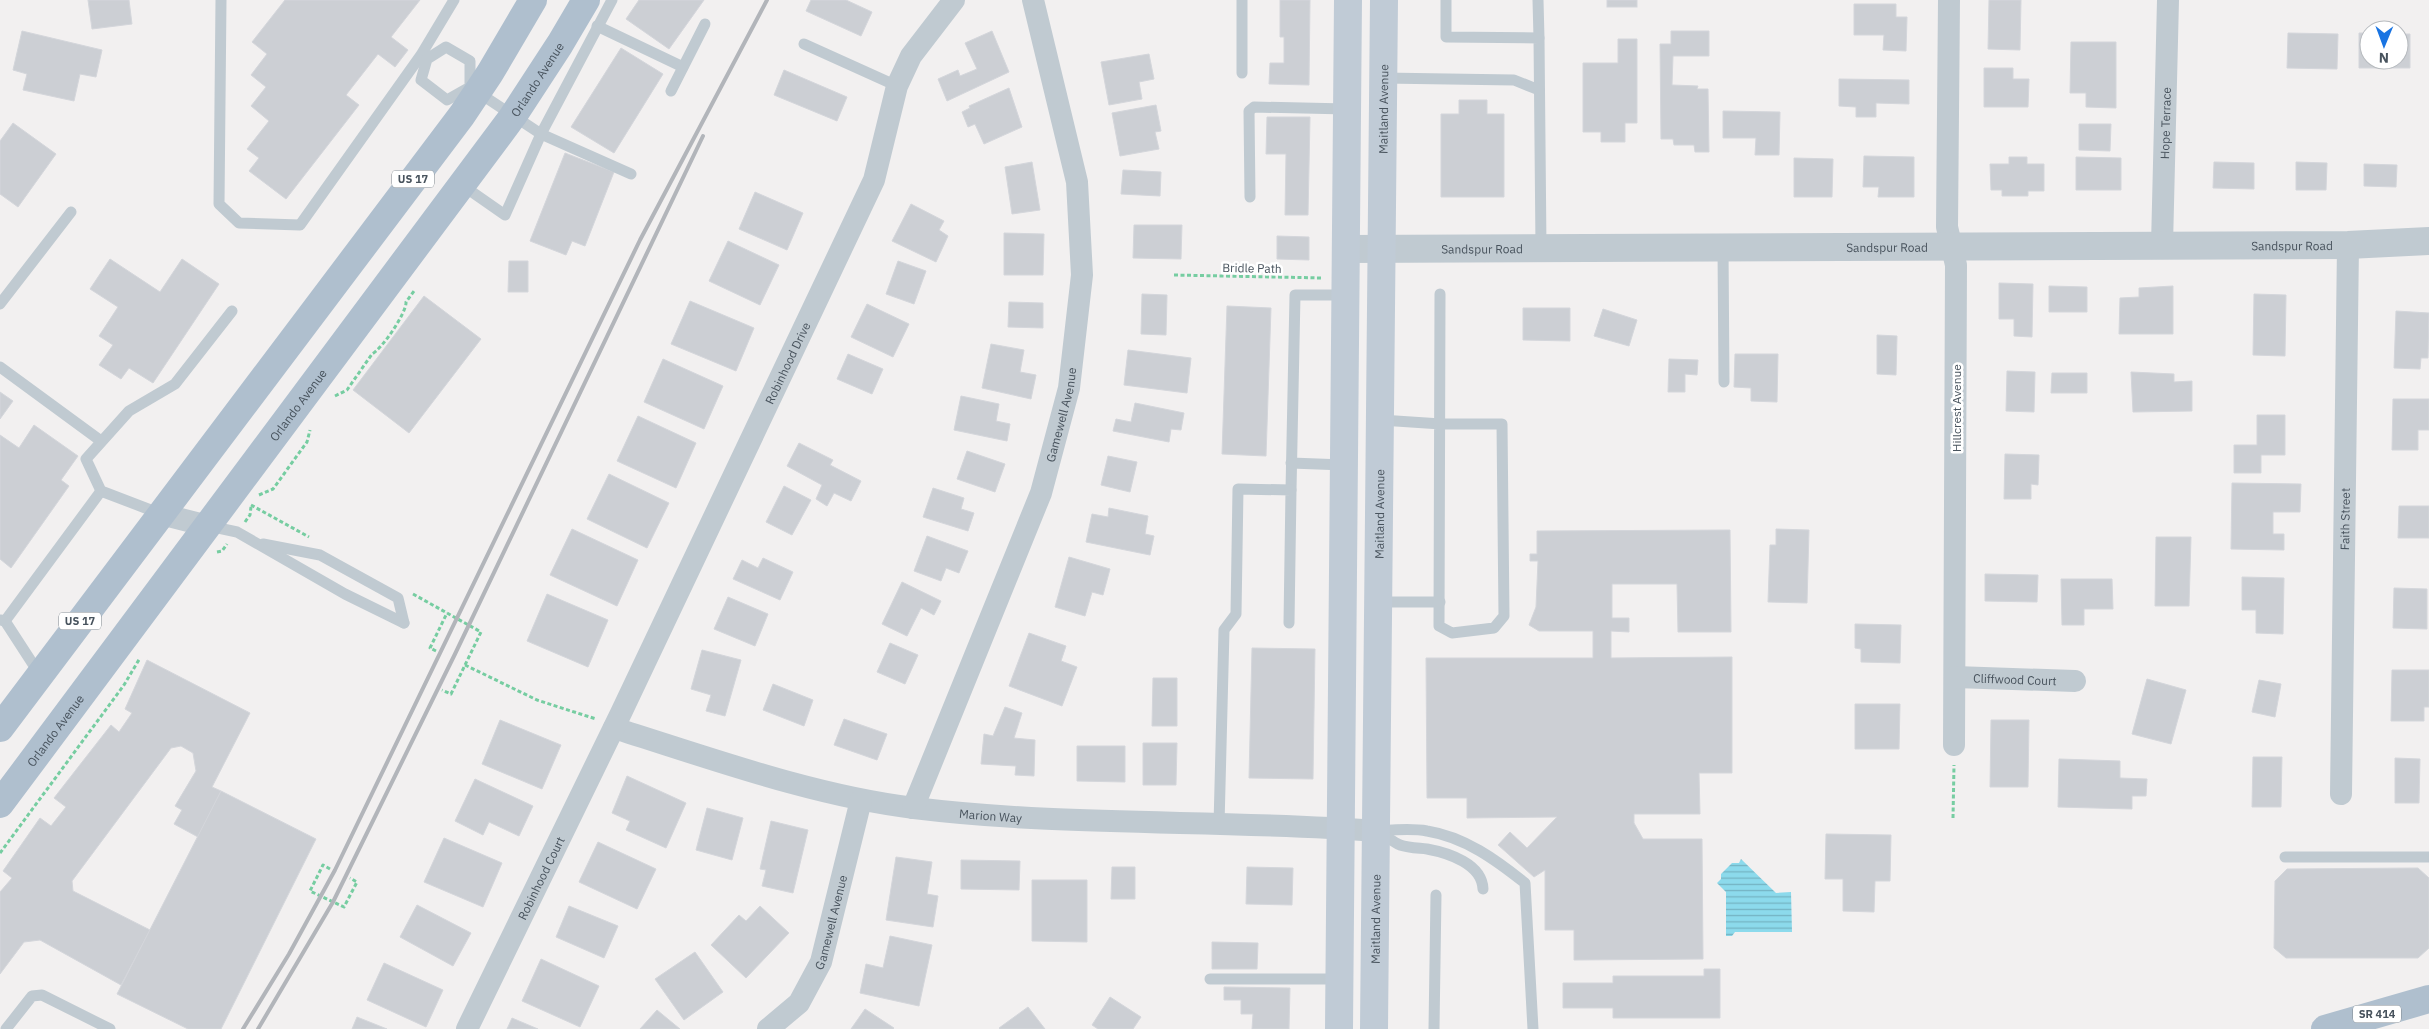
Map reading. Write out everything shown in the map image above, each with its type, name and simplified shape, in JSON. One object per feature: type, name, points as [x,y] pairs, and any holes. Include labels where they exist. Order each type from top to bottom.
[{"type":"main road","name":"US 17","points":[[0,728],[161,514],[474,90],[533,0]]},
{"type":"main road","name":"Orlando Avenue","points":[[0,804],[462,185],[512,116],[560,44],[586,0]]},
{"type":"main road","points":[[1339,1029],[1344,465],[1338,287],[1346,249],[1348,0]]},
{"type":"main road","name":"Maitland Avenue","points":[[1374,1029],[1384,0]]},
{"type":"main road","name":"SR 414","points":[[2324,1029],[2429,999]]},
{"type":"street","name":"Robinhood Drive","points":[[614,728],[874,180],[897,86],[911,56],[954,0]]},
{"type":"street","name":"Gamewell Avenue","points":[[913,808],[1041,492],[1070,388],[1082,275],[1077,182],[1033,0]]},
{"type":"street","name":"Hillcrest Avenue","points":[[1948,0],[1947,227],[1956,265],[1954,745]]},
{"type":"street","name":"Hope Terrace","points":[[2162,245],[2168,0]]},
{"type":"street","name":"Sandspur Road","points":[[1346,249],[2348,245],[2429,241]]},
{"type":"street","name":"Faith Street","points":[[2341,794],[2348,245]]},
{"type":"street","points":[[161,514],[208,526]]},
{"type":"street","name":"Cliffwood Court","points":[[1954,676],[2075,681]]},
{"type":"street","name":"Marion Way","points":[[614,728],[732,766],[862,800],[913,808],[961,813],[1377,831]]},
{"type":"street","name":"Robinhood Court","points":[[467,1029],[614,728]]},
{"type":"street","name":"Gamewell Avenue","points":[[768,1029],[799,1003],[821,962],[862,800]]},
{"type":"lane","points":[[221,0],[219,204],[239,223],[300,225],[424,57],[454,0]]},
{"type":"lane","points":[[462,185],[505,215],[541,134],[612,0]]},
{"type":"lane","points":[[1242,0],[1242,73]]},
{"type":"lane","points":[[1446,0],[1446,37],[1538,38]]},
{"type":"lane","points":[[1538,0],[1541,248]]},
{"type":"lane","points":[[671,91],[706,24]]},
{"type":"lane","points":[[597,26],[683,67]]},
{"type":"lane","points":[[804,44],[897,86]]},
{"type":"lane","points":[[424,57],[446,47],[470,62],[474,90],[541,134],[631,174]]},
{"type":"lane","points":[[424,57],[421,80],[447,100],[474,90]]},
{"type":"lane","points":[[1383,78],[1514,80],[1528,83],[1539,90]]},
{"type":"lane","points":[[1250,197],[1249,111],[1254,107],[1347,109]]},
{"type":"lane","points":[[0,304],[71,212]]},
{"type":"lane","points":[[1724,247],[1724,382]]},
{"type":"lane","points":[[1289,623],[1295,295],[1338,287]]},
{"type":"lane","points":[[1380,420],[1441,424],[1502,424],[1504,616],[1494,628],[1452,634],[1439,626],[1441,424],[1440,294]]},
{"type":"lane","points":[[161,514],[101,491],[86,459],[129,411],[175,384],[232,311]]},
{"type":"lane","points":[[0,367],[101,441]]},
{"type":"lane","points":[[1291,463],[1344,465]]},
{"type":"lane","points":[[1219,825],[1224,630],[1236,614],[1238,489],[1291,490]]},
{"type":"lane","points":[[40,675],[3,620],[101,491]]},
{"type":"lane","points":[[208,526],[237,532],[254,542],[345,594],[404,623],[398,598],[326,558],[320,555],[254,542]]},
{"type":"lane","points":[[1379,602],[1440,602]]},
{"type":"lane","points":[[1377,831],[1400,845],[1444,853],[1462,861],[1482,878],[1483,889]]},
{"type":"lane","points":[[1377,831],[1428,831],[1455,840],[1494,859],[1525,883],[1533,1029]]},
{"type":"lane","points":[[2285,857],[2429,857]]},
{"type":"lane","points":[[1434,1029],[1436,895]]},
{"type":"lane","points":[[1210,979],[1340,979]]},
{"type":"lane","points":[[6,1029],[32,996],[42,995],[110,1029]]},
{"type":"path","name":"Bridle Path","points":[[1174,275],[1338,287]]},
{"type":"path","points":[[436,651],[430,648],[447,613]]},
{"type":"path","points":[[442,690],[451,694],[465,665],[537,700],[588,715],[614,728]]},
{"type":"path","points":[[1954,745],[1954,818]]},
{"type":"path","points":[[330,869],[323,865],[310,891],[344,907],[357,882],[350,878]]},
{"type":"water","points":[[1741,859],[1776,893],[1791,892],[1792,932],[1735,932],[1732,936],[1726,936],[1726,892],[1717,883],[1721,879],[1721,874],[1732,863],[1739,863]]},
{"type":"building","points":[[88,0],[129,0],[132,24],[92,29]]},
{"type":"building","points":[[285,0],[420,0],[391,37],[408,50],[395,67],[378,54],[346,95],[359,105],[286,199],[249,171],[259,158],[247,149],[269,121],[251,106],[266,87],[251,75],[267,54],[252,42]]},
{"type":"building","points":[[639,0],[704,0],[669,49],[626,19]]},
{"type":"building","points":[[811,0],[846,0],[872,12],[861,36],[806,11]]},
{"type":"building","points":[[1280,0],[1310,0],[1309,85],[1269,84],[1270,63],[1284,63],[1284,37],[1280,37]]},
{"type":"building","points":[[1607,0],[1637,0],[1637,7],[1607,7]]},
{"type":"building","points":[[1989,0],[2021,0],[2020,50],[1988,49]]},
{"type":"building","points":[[1854,4],[1896,4],[1896,17],[1907,17],[1906,51],[1883,50],[1884,35],[1854,35]]},
{"type":"building","points":[[22,31],[102,50],[96,77],[80,74],[74,101],[23,90],[27,74],[13,70]]},
{"type":"building","points":[[992,31],[1009,72],[947,101],[938,79],[958,70],[960,76],[977,69],[965,43]]},
{"type":"building","points":[[1671,31],[1709,31],[1709,56],[1673,56],[1672,85],[1698,86],[1697,89],[1708,89],[1709,152],[1695,152],[1694,145],[1674,145],[1673,139],[1661,139],[1660,44],[1671,44]]},
{"type":"building","points":[[2288,33],[2338,34],[2337,69],[2287,68]]},
{"type":"building","points":[[2409,34],[2410,34],[2409,68]]},
{"type":"building","points":[[1618,39],[1637,39],[1637,123],[1625,123],[1625,142],[1601,142],[1601,132],[1583,132],[1583,63],[1618,63]]},
{"type":"building","points":[[2071,42],[2116,42],[2116,108],[2086,107],[2086,93],[2070,93]]},
{"type":"building","points":[[621,48],[663,74],[614,153],[571,127]]},
{"type":"building","points":[[1149,54],[1154,79],[1139,82],[1142,99],[1109,105],[1101,62]]},
{"type":"building","points":[[1984,68],[2013,68],[2013,79],[2029,79],[2028,107],[1984,107]]},
{"type":"building","points":[[784,70],[847,97],[837,121],[774,95]]},
{"type":"building","points":[[1839,79],[1909,80],[1909,104],[1876,103],[1876,117],[1856,117],[1856,107],[1839,106]]},
{"type":"building","points":[[1009,88],[1022,127],[984,144],[975,124],[968,127],[962,112],[970,108],[969,106]]},
{"type":"building","points":[[1459,100],[1487,100],[1487,114],[1504,114],[1504,197],[1441,197],[1441,114],[1459,114]]},
{"type":"building","points":[[1156,105],[1161,131],[1155,132],[1159,149],[1120,156],[1112,113]]},
{"type":"building","points":[[1723,111],[1780,112],[1779,155],[1755,155],[1756,138],[1723,138]]},
{"type":"building","points":[[1267,117],[1310,117],[1308,215],[1285,215],[1286,154],[1266,154]]},
{"type":"building","points":[[13,123],[56,154],[18,207],[0,194],[0,141]]},
{"type":"building","points":[[2079,124],[2111,124],[2110,151],[2079,150]]},
{"type":"building","points":[[565,153],[614,172],[585,246],[572,241],[566,255],[530,241]]},
{"type":"building","points":[[1864,156],[1914,157],[1914,197],[1878,197],[1879,187],[1863,187]]},
{"type":"building","points":[[2009,157],[2027,157],[2027,164],[2044,164],[2044,191],[2028,191],[2028,196],[2002,196],[2002,190],[1991,190],[1990,164],[2009,164]]},
{"type":"building","points":[[2076,157],[2121,158],[2121,190],[2076,190]]},
{"type":"building","points":[[1794,158],[1833,159],[1832,197],[1794,197]]},
{"type":"building","points":[[1032,162],[1040,210],[1012,214],[1005,167]]},
{"type":"building","points":[[2214,162],[2254,163],[2254,189],[2213,188]]},
{"type":"building","points":[[2296,162],[2327,163],[2326,190],[2296,190]]},
{"type":"building","points":[[2364,164],[2397,165],[2396,187],[2364,186]]},
{"type":"building","points":[[1123,170],[1161,172],[1160,196],[1121,194]]},
{"type":"building","points":[[755,192],[803,213],[787,250],[739,229]]},
{"type":"building","points":[[911,204],[944,221],[939,230],[948,236],[936,262],[892,241]]},
{"type":"building","points":[[1134,225],[1182,225],[1181,259],[1133,258]]},
{"type":"building","points":[[1004,233],[1044,234],[1043,275],[1004,275]]},
{"type":"building","points":[[1277,236],[1309,237],[1309,260],[1277,259]]},
{"type":"building","points":[[728,241],[779,265],[760,305],[709,281]]},
{"type":"building","points":[[110,259],[160,292],[182,259],[219,284],[153,383],[129,368],[121,379],[99,365],[113,345],[99,336],[118,307],[90,289]]},
{"type":"building","points":[[509,261],[528,261],[528,292],[508,292]]},
{"type":"building","points":[[898,261],[926,271],[914,304],[886,294]]},
{"type":"building","points":[[1999,283],[2033,284],[2032,337],[2014,336],[2014,319],[1999,319]]},
{"type":"building","points":[[2049,286],[2087,287],[2087,312],[2049,312]]},
{"type":"building","points":[[2173,286],[2173,334],[2119,334],[2120,298],[2139,297],[2139,288]]},
{"type":"building","points":[[1142,294],[1167,295],[1166,335],[1141,334]]},
{"type":"building","points":[[2254,294],[2286,295],[2285,356],[2253,355]]},
{"type":"building","points":[[424,296],[481,339],[409,433],[353,390]]},
{"type":"building","points":[[690,301],[754,328],[736,371],[671,344]]},
{"type":"building","points":[[1009,302],[1043,303],[1043,328],[1008,327]]},
{"type":"building","points":[[867,304],[909,324],[893,357],[851,337]]},
{"type":"building","points":[[1227,306],[1271,308],[1266,456],[1222,454]]},
{"type":"building","points":[[1523,308],[1570,308],[1570,341],[1523,340]]},
{"type":"building","points":[[1603,309],[1637,320],[1629,346],[1594,336]]},
{"type":"building","points":[[2396,311],[2429,313],[2428,358],[2421,358],[2420,369],[2394,368]]},
{"type":"building","points":[[1877,335],[1897,336],[1896,375],[1877,374]]},
{"type":"building","points":[[991,344],[1024,350],[1020,372],[1036,375],[1031,399],[982,388]]},
{"type":"building","points":[[1128,350],[1191,358],[1187,393],[1124,385]]},
{"type":"building","points":[[848,354],[883,369],[872,394],[837,379]]},
{"type":"building","points":[[1735,354],[1778,354],[1777,402],[1751,401],[1751,388],[1734,387]]},
{"type":"building","points":[[663,359],[723,386],[704,429],[644,402]]},
{"type":"building","points":[[1669,359],[1698,360],[1697,375],[1685,374],[1685,392],[1668,392]]},
{"type":"building","points":[[2007,371],[2035,372],[2034,412],[2006,411]]},
{"type":"building","points":[[2131,372],[2174,374],[2174,382],[2192,381],[2192,411],[2133,412]]},
{"type":"building","points":[[2052,373],[2087,373],[2087,393],[2051,393]]},
{"type":"building","points":[[0,392],[13,401],[0,419]]},
{"type":"building","points":[[961,396],[999,404],[996,421],[1010,424],[1007,441],[954,430]]},
{"type":"building","points":[[2393,399],[2429,399],[2429,430],[2418,430],[2418,450],[2392,450]]},
{"type":"building","points":[[1135,403],[1184,413],[1181,430],[1171,429],[1169,442],[1113,431],[1116,419],[1131,422]]},
{"type":"building","points":[[2257,415],[2285,415],[2285,455],[2261,455],[2261,473],[2234,473],[2234,445],[2257,445]]},
{"type":"building","points":[[638,416],[696,443],[676,488],[617,461]]},
{"type":"building","points":[[34,425],[78,456],[61,480],[69,486],[11,568],[0,559],[0,435],[19,448]]},
{"type":"building","points":[[799,443],[833,460],[830,465],[861,481],[851,501],[834,493],[827,506],[816,499],[822,485],[787,466]]},
{"type":"building","points":[[967,451],[1005,464],[995,492],[957,479]]},
{"type":"building","points":[[2005,454],[2039,455],[2038,485],[2031,484],[2031,499],[2004,499]]},
{"type":"building","points":[[1108,456],[1137,462],[1130,492],[1101,485]]},
{"type":"building","points":[[609,474],[669,503],[647,548],[587,519]]},
{"type":"building","points":[[2232,483],[2301,484],[2300,512],[2273,512],[2273,534],[2284,534],[2284,550],[2231,549]]},
{"type":"building","points":[[784,486],[811,500],[792,535],[766,522]]},
{"type":"building","points":[[933,488],[964,498],[961,509],[974,513],[968,531],[923,517]]},
{"type":"building","points":[[2399,506],[2429,506],[2429,538],[2398,538]]},
{"type":"building","points":[[1109,508],[1148,516],[1145,534],[1154,536],[1150,555],[1086,542],[1092,514],[1108,517]]},
{"type":"building","points":[[572,529],[638,560],[617,606],[550,575]]},
{"type":"building","points":[[1776,529],[1809,530],[1807,603],[1768,602],[1770,545],[1776,545]]},
{"type":"building","points":[[1730,530],[1731,632],[1678,632],[1677,584],[1612,584],[1612,618],[1629,618],[1629,632],[1611,631],[1611,658],[1732,657],[1732,773],[1699,773],[1700,814],[1634,814],[1634,823],[1643,839],[1702,839],[1703,959],[1574,960],[1574,930],[1545,930],[1545,870],[1534,877],[1498,845],[1510,832],[1527,848],[1557,817],[1467,818],[1467,798],[1427,798],[1426,658],[1593,658],[1593,631],[1539,631],[1529,625],[1536,607],[1538,561],[1530,561],[1530,554],[1537,554],[1537,531]]},
{"type":"building","points":[[927,536],[968,551],[959,573],[946,568],[941,581],[914,571]]},
{"type":"building","points":[[2156,537],[2191,537],[2189,606],[2155,606]]},
{"type":"building","points":[[1069,557],[1110,569],[1103,595],[1092,592],[1085,616],[1055,607]]},
{"type":"building","points":[[763,558],[793,572],[780,600],[733,579],[742,560],[758,568]]},
{"type":"building","points":[[1985,574],[2038,575],[2037,602],[1985,601]]},
{"type":"building","points":[[2242,577],[2284,578],[2283,634],[2256,633],[2256,610],[2242,610]]},
{"type":"building","points":[[2061,579],[2112,579],[2113,609],[2084,609],[2084,625],[2062,625]]},
{"type":"building","points":[[902,582],[941,601],[934,615],[921,608],[907,636],[882,624]]},
{"type":"building","points":[[2394,588],[2427,589],[2427,629],[2393,628]]},
{"type":"building","points":[[547,594],[608,620],[588,667],[527,641]]},
{"type":"building","points":[[728,597],[768,614],[755,646],[714,629]]},
{"type":"building","points":[[1855,624],[1901,625],[1900,663],[1861,662],[1861,649],[1855,648]]},
{"type":"building","points":[[1029,633],[1066,646],[1061,661],[1077,667],[1062,706],[1009,686]]},
{"type":"building","points":[[890,643],[918,655],[905,684],[877,672]]},
{"type":"building","points":[[1252,648],[1315,649],[1313,779],[1249,778]]},
{"type":"building","points":[[702,650],[741,660],[725,716],[706,711],[711,695],[691,689]]},
{"type":"building","points":[[147,660],[250,713],[212,787],[221,791],[198,837],[174,824],[182,810],[175,806],[196,771],[193,753],[181,746],[171,748],[72,881],[73,891],[150,930],[121,985],[40,940],[24,942],[0,974],[0,892],[12,878],[3,871],[40,818],[51,826],[66,807],[54,798],[111,725],[119,732],[132,713],[125,709]]},
{"type":"building","points":[[2392,670],[2429,670],[2429,707],[2424,707],[2424,721],[2391,721]]},
{"type":"building","points":[[1153,678],[1177,678],[1177,726],[1152,726]]},
{"type":"building","points":[[2147,679],[2186,690],[2171,744],[2132,734]]},
{"type":"building","points":[[2259,680],[2281,684],[2275,717],[2252,712]]},
{"type":"building","points":[[773,684],[813,700],[804,726],[763,710]]},
{"type":"building","points":[[1855,704],[1900,704],[1899,749],[1855,749]]},
{"type":"building","points":[[1005,707],[1022,713],[1014,738],[1035,740],[1034,776],[1015,775],[1016,766],[981,764],[984,734],[993,736]]},
{"type":"building","points":[[844,719],[887,734],[877,760],[834,745]]},
{"type":"building","points":[[500,720],[561,745],[542,789],[482,764]]},
{"type":"building","points":[[1991,720],[2029,720],[2028,787],[1990,787]]},
{"type":"building","points":[[1143,743],[1177,743],[1176,785],[1143,785]]},
{"type":"building","points":[[1077,746],[1125,746],[1125,782],[1077,781]]},
{"type":"building","points":[[2253,757],[2282,757],[2281,807],[2252,807]]},
{"type":"building","points":[[2395,758],[2420,759],[2419,803],[2395,803]]},
{"type":"building","points":[[2059,759],[2120,761],[2120,778],[2147,779],[2146,796],[2132,796],[2132,809],[2058,807]]},
{"type":"building","points":[[627,776],[686,803],[666,848],[626,830],[630,821],[612,813]]},
{"type":"building","points":[[475,779],[533,806],[519,836],[489,822],[483,835],[455,821]]},
{"type":"building","points":[[221,791],[316,839],[221,1029],[188,1029],[117,994]]},
{"type":"building","points":[[707,808],[743,818],[732,860],[696,850]]},
{"type":"building","points":[[771,821],[808,830],[793,893],[762,886],[766,870],[760,869]]},
{"type":"building","points":[[1826,834],[1891,835],[1890,881],[1875,881],[1874,912],[1843,911],[1843,879],[1825,879]]},
{"type":"building","points":[[444,838],[502,863],[483,907],[424,882]]},
{"type":"building","points":[[598,842],[656,869],[637,909],[579,882]]},
{"type":"building","points":[[896,857],[932,862],[927,894],[938,896],[933,927],[886,920]]},
{"type":"building","points":[[961,860],[1020,861],[1019,890],[961,889]]},
{"type":"building","points":[[1112,867],[1135,867],[1135,899],[1111,899]]},
{"type":"building","points":[[1247,867],[1293,868],[1292,905],[1246,904]]},
{"type":"building","points":[[2418,868],[2429,878],[2429,948],[2418,958],[2286,958],[2274,948],[2275,881],[2287,869]]},
{"type":"building","points":[[1032,880],[1087,880],[1087,942],[1032,941]]},
{"type":"building","points":[[417,905],[471,933],[453,966],[400,937]]},
{"type":"building","points":[[569,906],[618,926],[604,958],[556,937]]},
{"type":"building","points":[[760,906],[789,933],[746,978],[711,945],[739,915],[746,921]]},
{"type":"building","points":[[890,936],[932,945],[919,1006],[860,993],[866,964],[883,968]]},
{"type":"building","points":[[1212,942],[1258,943],[1257,969],[1212,969]]},
{"type":"building","points":[[695,952],[723,992],[684,1020],[655,979]]},
{"type":"building","points":[[541,959],[599,986],[580,1027],[522,1001]]},
{"type":"building","points":[[384,963],[443,990],[426,1027],[367,1000]]},
{"type":"building","points":[[1704,969],[1720,969],[1720,1018],[1613,1018],[1613,1008],[1563,1008],[1563,983],[1613,983],[1613,976],[1704,976]]},
{"type":"building","points":[[1224,987],[1290,988],[1289,1029],[1252,1029],[1253,1014],[1241,1014],[1241,1000],[1224,1000]]},
{"type":"building","points":[[1110,997],[1141,1017],[1133,1029],[1098,1029],[1092,1025]]},
{"type":"building","points":[[1028,1007],[1045,1029],[999,1028]]},
{"type":"building","points":[[865,1009],[894,1028],[851,1029]]},
{"type":"building","points":[[657,1010],[680,1029],[640,1029]]},
{"type":"building","points":[[357,1017],[387,1029],[352,1029]]},
{"type":"building","points":[[512,1018],[538,1029],[507,1029]]},
{"type":"railway","points":[[243,1029],[289,954],[335,870],[640,240],[767,0]]},
{"type":"railway","points":[[258,1029],[333,902],[455,654],[703,136]]}]
